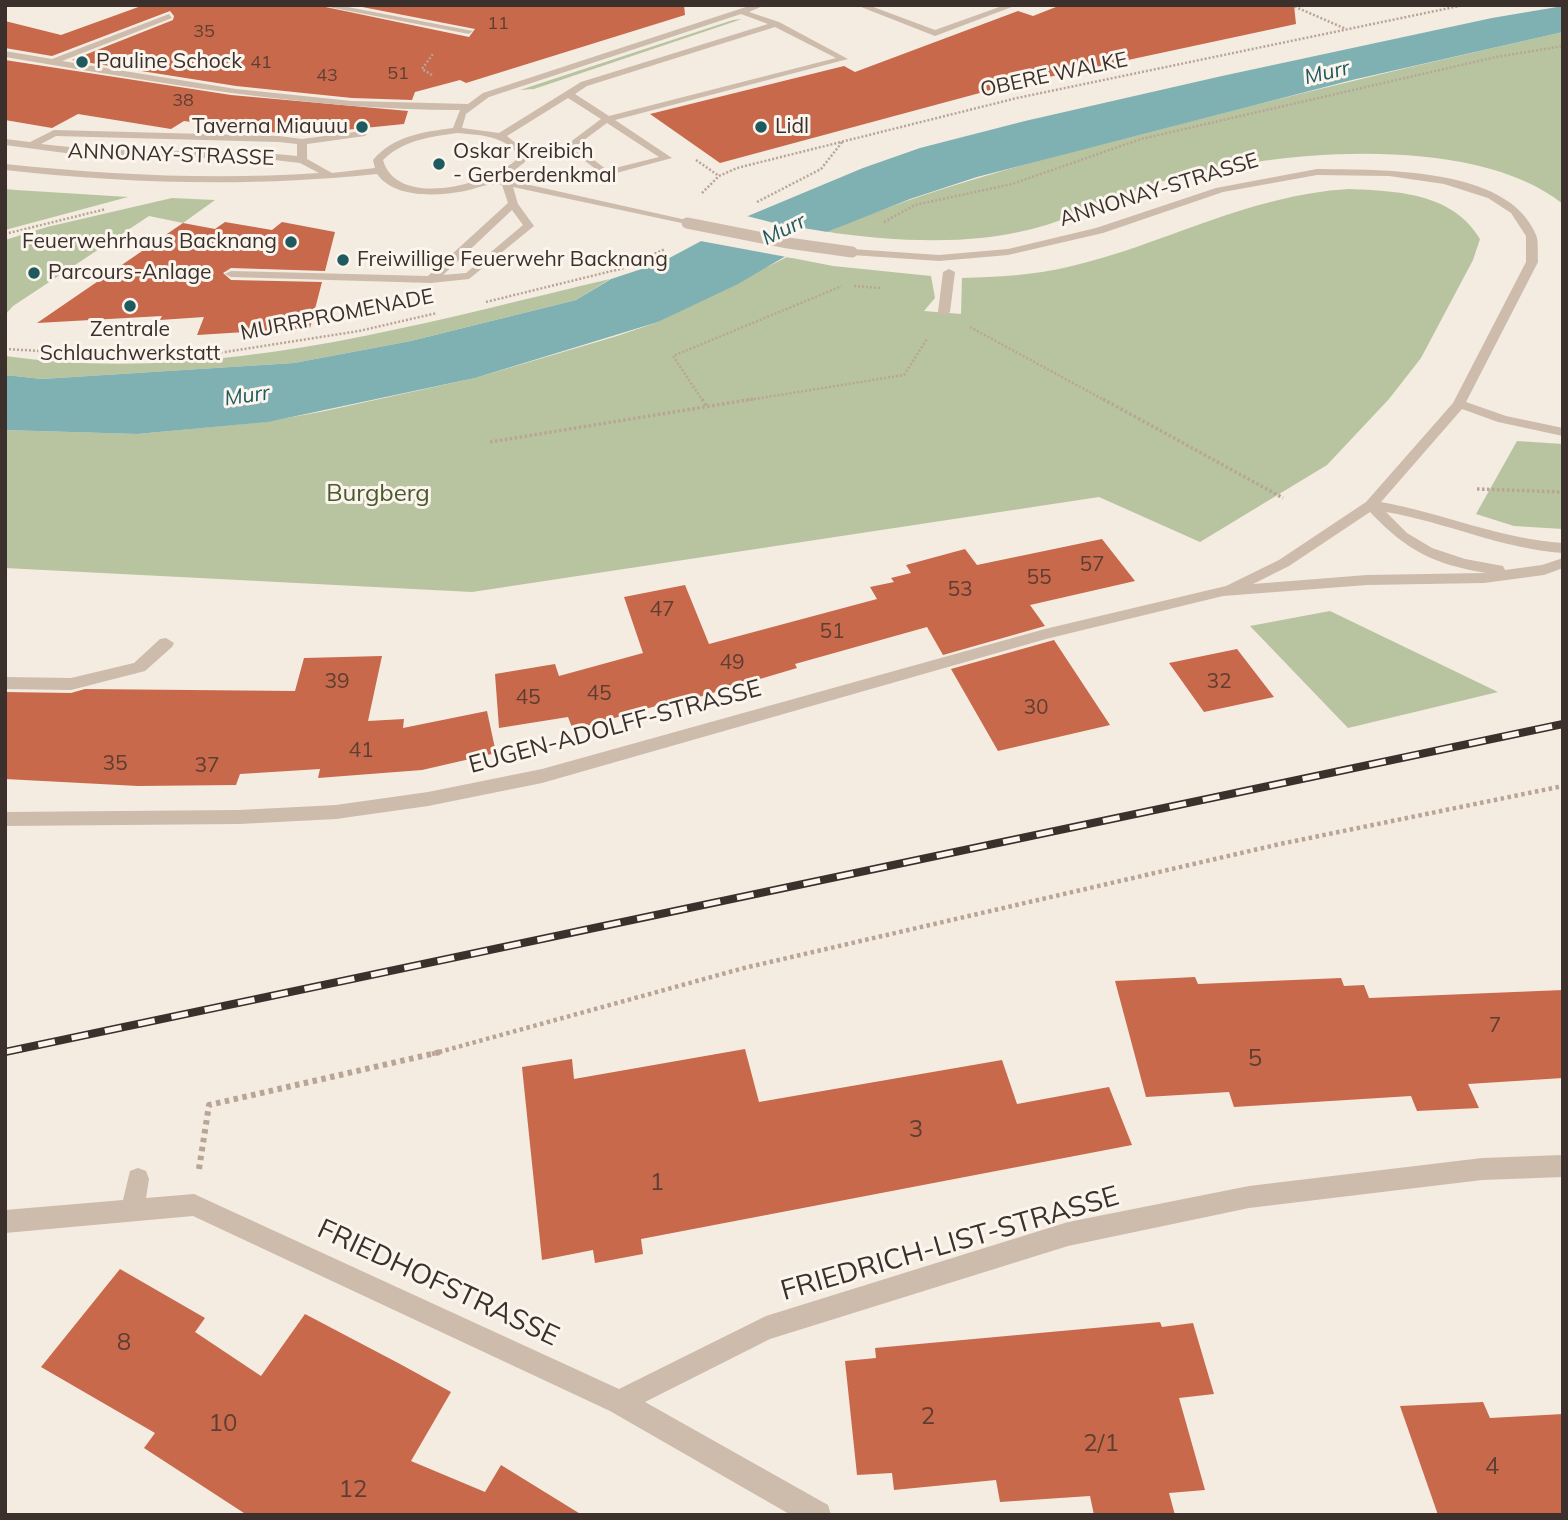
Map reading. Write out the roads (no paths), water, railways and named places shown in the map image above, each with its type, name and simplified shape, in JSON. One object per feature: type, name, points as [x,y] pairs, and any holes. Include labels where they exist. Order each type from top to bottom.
[{"type":"street","points":[[322,5],[469,31]]},
{"type":"street","points":[[457,130],[462,114],[486,95],[761,5]]},
{"type":"street","points":[[860,5],[935,33],[1013,5]]},
{"type":"street","points":[[569,94],[607,119],[617,126],[667,158],[605,173],[570,146],[607,119],[844,59],[776,24],[742,12]]},
{"type":"street","points":[[52,62],[169,16]]},
{"type":"street","points":[[500,136],[584,84],[776,24]]},
{"type":"street","points":[[5,54],[341,105],[469,107]]},
{"type":"street","points":[[457,130],[500,136],[517,146],[521,157],[516,168],[502,182],[460,190],[413,190],[394,185],[377,171],[377,160],[397,144],[430,134],[457,130]]},
{"type":"street","points":[[32,145],[54,133],[302,142],[362,134]]},
{"type":"street","points":[[5,142],[88,153],[266,156],[302,160],[332,176]]},
{"type":"street","points":[[302,142],[302,160]]},
{"type":"street","name":"ANNONAY-STRASSE","points":[[5,167],[101,176],[210,181],[332,176],[377,171]]},
{"type":"street","name":"ANNONAY-STRASSE","points":[[502,182],[777,241],[852,252],[939,258],[1008,252],[1100,231],[1189,198],[1279,177],[1317,172],[1372,172],[1446,181],[1492,196],[1515,211],[1525,223],[1533,249],[1532,262],[1459,404],[1371,505]]},
{"type":"street","points":[[231,274],[431,280],[469,276],[529,226],[513,204],[502,182]]},
{"type":"street","points":[[431,280],[513,204]]},
{"type":"street","points":[[944,312],[949,272]]},
{"type":"street","points":[[1459,404],[1503,419],[1563,432]]},
{"type":"street","points":[[1371,505],[1438,518],[1499,539],[1545,548],[1563,548]]},
{"type":"street","name":"EUGEN-ADOLFF-STRASSE","points":[[1223,591],[1284,563],[1371,505],[1408,541],[1448,559],[1492,569],[1544,569]]},
{"type":"street","name":"EUGEN-ADOLFF-STRASSE","points":[[5,819],[239,817],[336,812],[428,799],[542,776],[1045,634],[1223,591],[1367,580],[1485,578],[1544,569],[1563,563]]},
{"type":"street","points":[[5,683],[71,684],[139,667],[166,643]]},
{"type":"street","name":"FRIEDRICH-LIST-STRASSE","points":[[620,1402],[766,1328],[1068,1234],[1249,1197],[1482,1169],[1563,1167]]},
{"type":"street","points":[[133,1210],[138,1178]]},
{"type":"street","name":"FRIEDHOFSTRASSE","points":[[5,1222],[194,1205],[620,1402],[818,1515]]},
{"type":"water","name":"Murr","points":[[1563,6],[1563,32],[1352,80],[977,177],[910,199],[827,232],[738,284],[658,322],[475,378],[268,422],[137,434],[5,430],[5,375],[42,379],[294,363],[411,341],[576,300],[611,279],[660,263],[748,216],[863,168],[920,148],[1222,76],[1492,18]]},
{"type":"railway","points":[[5,1052],[1563,724]]},
{"type":"place","name":"Pauline Schock","points":[[82,62]]},
{"type":"place","name":"Taverna Miauuu","points":[[362,127]]},
{"type":"place","name":"Lidl","points":[[761,127]]},
{"type":"place","name":"Oskar Kreibich - Gerberdenkmal","points":[[439,164]]},
{"type":"place","name":"Feuerwehrhaus Backnang","points":[[291,242]]},
{"type":"place","name":"Freiwillige Feuerwehr Backnang","points":[[343,260]]},
{"type":"place","name":"Parcours-Anlage","points":[[34,273]]},
{"type":"place","name":"Zentrale Schlauchwerkstatt","points":[[130,306]]},
{"type":"park label","name":"Burgberg","points":[[378,494]]}]
